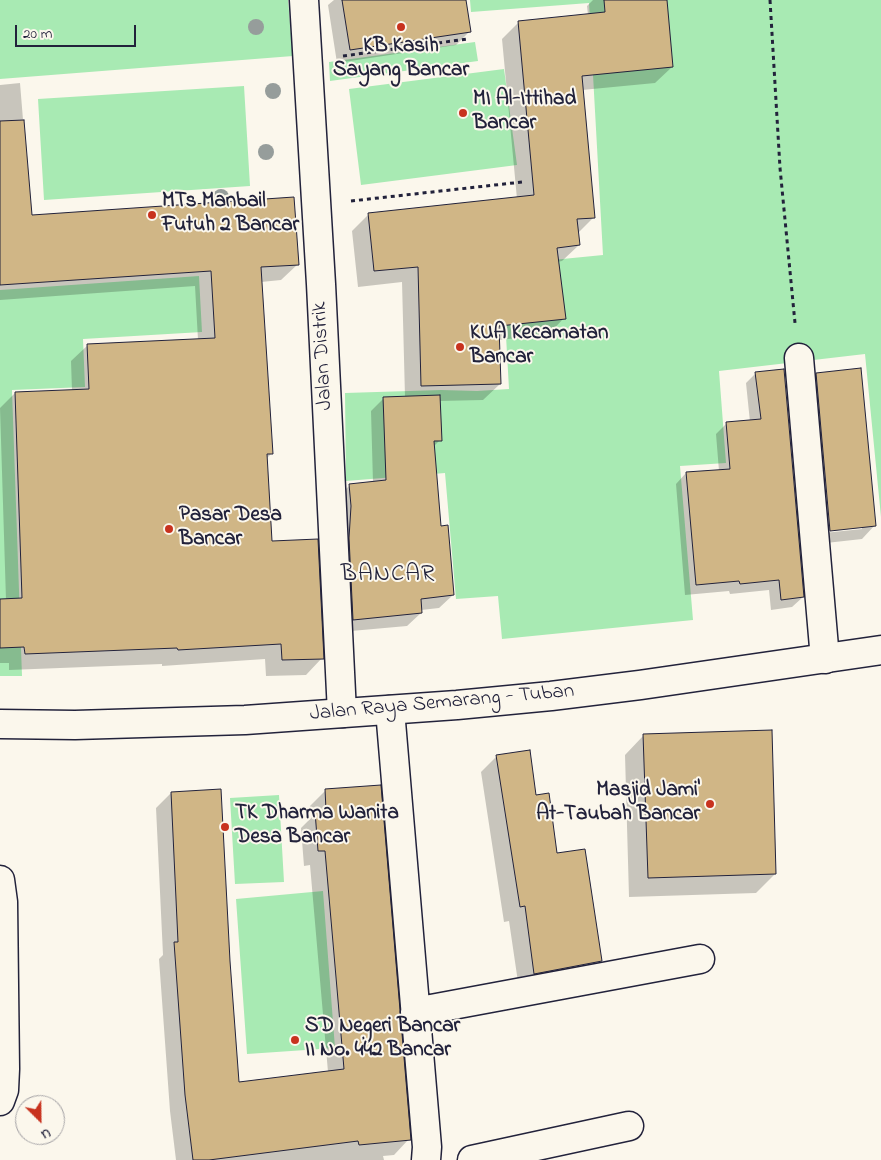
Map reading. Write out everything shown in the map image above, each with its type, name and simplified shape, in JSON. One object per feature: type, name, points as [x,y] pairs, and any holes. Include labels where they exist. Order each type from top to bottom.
[{"type":"main road","name":"Jalan Distrik","points":[[304,0],[342,713]]},
{"type":"main road","points":[[798,358],[825,659]]},
{"type":"main road","name":"Jalan Raya Semarang - Tuban","points":[[0,724],[75,725],[245,720],[390,710],[551,696],[881,650]]},
{"type":"main road","points":[[390,710],[428,1147],[426,1160]]},
{"type":"main road","points":[[0,880],[3,902],[5,1070],[4,1090],[0,1101]]},
{"type":"main road","points":[[415,1012],[700,960]]},
{"type":"main road","points":[[472,1160],[629,1126]]},
{"type":"path","points":[[770,0],[780,168],[798,358]]},
{"type":"path","points":[[308,62],[466,38]]},
{"type":"path","points":[[316,205],[522,182]]},
{"type":"green space","points":[[0,0],[288,0],[293,56],[0,79]]},
{"type":"green space","points":[[470,0],[881,0],[881,517],[865,354],[719,371],[726,463],[680,466],[693,620],[502,639],[498,596],[456,599],[445,473],[346,481],[345,393],[509,389],[502,265],[603,255],[589,3],[471,12]]},
{"type":"green space","points":[[475,42],[478,61],[330,81],[329,62]]},
{"type":"green space","points":[[504,69],[517,165],[361,185],[349,89]]},
{"type":"green space","points":[[244,86],[250,186],[44,200],[38,99]]},
{"type":"green space","points":[[199,276],[202,332],[83,339],[85,387],[12,390],[22,676],[0,676],[0,290]]},
{"type":"green space","points":[[279,795],[284,882],[235,884],[230,798]]},
{"type":"green space","points":[[323,891],[335,1048],[247,1054],[236,899]]},
{"type":"building","points":[[342,0],[466,0],[471,32],[350,50]]},
{"type":"building","points":[[604,0],[667,0],[673,67],[582,76],[595,218],[577,219],[580,245],[557,248],[566,319],[499,326],[501,384],[421,386],[418,267],[374,271],[368,213],[534,195],[518,21],[605,12]]},
{"type":"building","name":"Pasar Desa Bancar","points":[[24,120],[32,215],[294,197],[299,265],[261,267],[273,454],[267,454],[272,541],[318,539],[324,659],[282,660],[281,644],[178,650],[177,648],[25,654],[24,647],[0,648],[0,599],[22,598],[15,392],[89,389],[87,344],[215,338],[211,271],[0,285],[0,121]]},
{"type":"building","points":[[861,368],[876,526],[830,531],[816,373]]},
{"type":"building","points":[[784,369],[804,597],[781,600],[779,580],[740,584],[739,581],[696,585],[686,472],[730,469],[726,422],[761,419],[755,372]]},
{"type":"building","points":[[440,395],[442,441],[434,441],[441,526],[448,525],[454,595],[421,599],[422,613],[353,620],[349,538],[351,506],[349,484],[386,480],[383,397]]},
{"type":"building","name":"Masjid Jami' At-Taubah Bancar","points":[[772,730],[776,874],[648,878],[643,734]]},
{"type":"building","points":[[530,750],[536,795],[549,793],[557,853],[585,849],[602,961],[534,974],[525,906],[520,907],[496,755]]},
{"type":"building","points":[[381,785],[411,1140],[359,1145],[358,1141],[209,1160],[193,1160],[185,1095],[174,942],[178,942],[171,792],[221,789],[230,961],[239,1082],[344,1069],[325,851],[318,851],[315,811],[326,810],[325,789]]},
{"type":"place","name":"KB Kasih Sayang Bancar","points":[[401,27]]},
{"type":"place","name":"MI Al-Ittihad Bancar","points":[[463,113]]},
{"type":"place","name":"MTs Manbail Futuh 2 Bancar","points":[[152,215]]},
{"type":"place","name":"KUA Kecamatan Bancar","points":[[460,347]]},
{"type":"place","name":"Pasar Desa Bancar","points":[[169,529]]},
{"type":"place","name":"Masjid Jami' At-Taubah Bancar","points":[[710,804]]},
{"type":"place","name":"TK Dharma Wanita Desa Bancar","points":[[225,827]]},
{"type":"place","name":"SD Negeri Bancar II No. 442 Bancar","points":[[295,1040]]},
{"type":"district","name":"BANCAR","points":[[388,576]]}]
